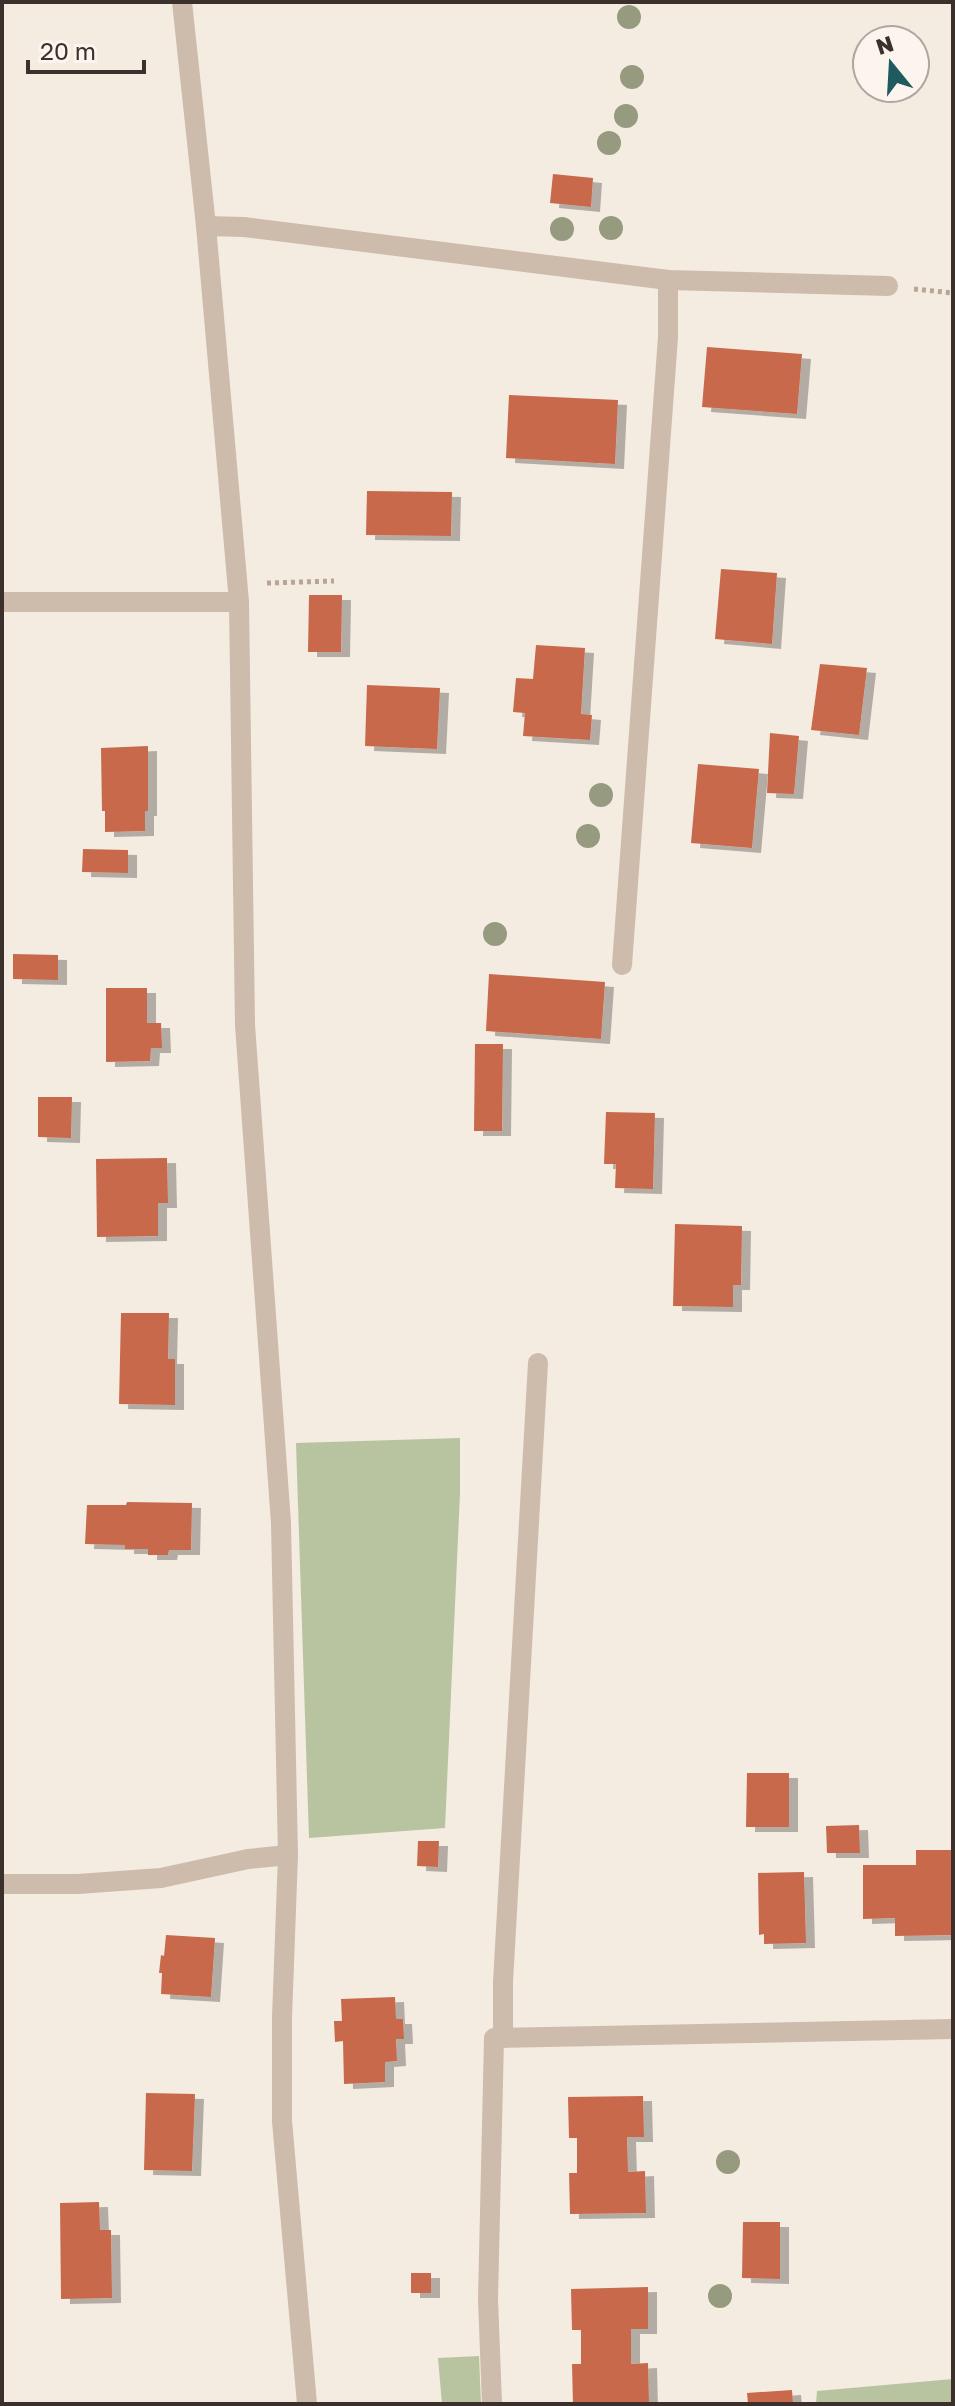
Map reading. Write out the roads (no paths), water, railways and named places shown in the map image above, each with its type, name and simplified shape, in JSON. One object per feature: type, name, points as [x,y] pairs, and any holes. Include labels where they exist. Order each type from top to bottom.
[{"type":"street","points":[[182,2],[206,226],[238,593],[245,1025],[281,1523],[288,1855],[282,2121],[307,2404]]},
{"type":"street","points":[[206,226],[260,229],[668,280],[888,286]]},
{"type":"street","points":[[622,965],[668,337],[668,280]]},
{"type":"street","points":[[2,602],[238,593]]},
{"type":"street","points":[[503,2038],[503,1966],[538,1363]]},
{"type":"street","points":[[2,1884],[78,1884],[161,1878],[248,1859],[288,1855]]},
{"type":"street","points":[[492,2404],[488,2299],[494,2038],[953,2029]]}]
